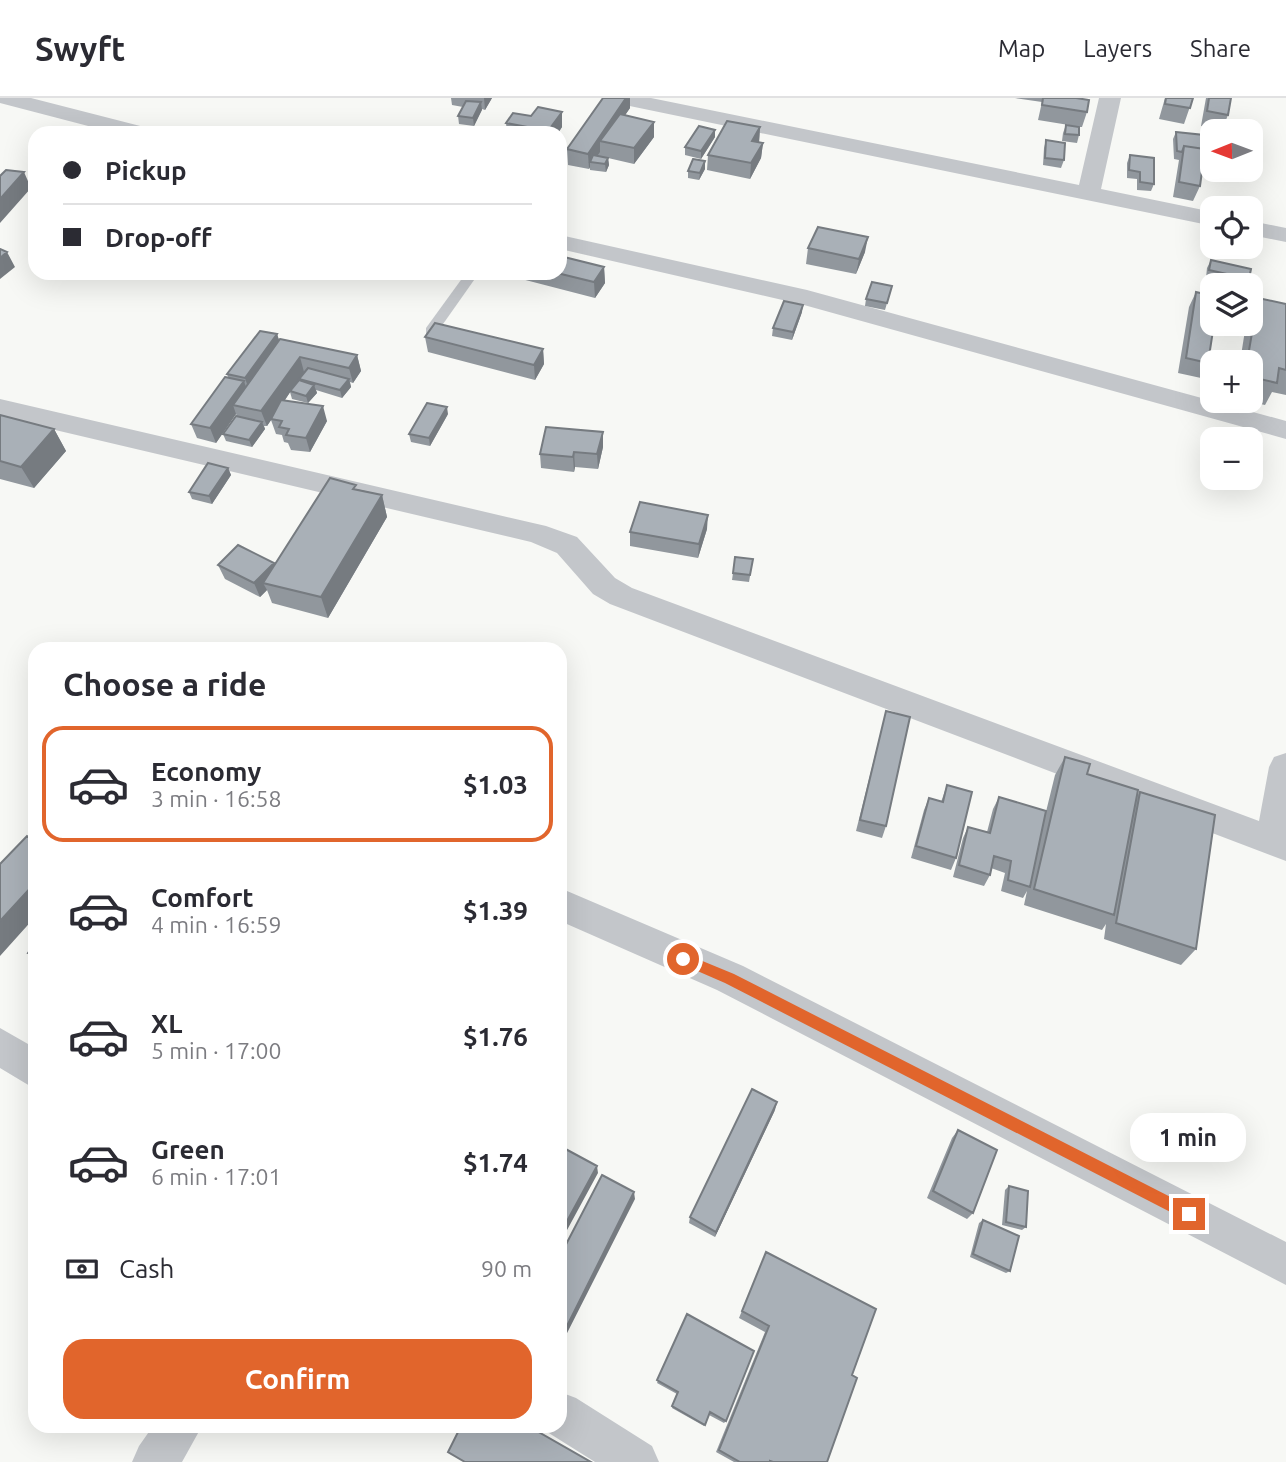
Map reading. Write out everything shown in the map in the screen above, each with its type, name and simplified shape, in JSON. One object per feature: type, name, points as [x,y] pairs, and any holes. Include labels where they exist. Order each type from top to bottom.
[{"type":"street","points":[[6,98],[113,126]]},
{"type":"street","points":[[620,98],[1200,216]]},
{"type":"street","points":[[1089,193],[1110,98]]},
{"type":"street","points":[[1263,230],[1286,235]]},
{"type":"street","points":[[567,244],[807,298],[1286,430]]},
{"type":"street","points":[[0,408],[536,533],[567,545],[604,586],[621,596],[1279,843],[1286,767]]},
{"type":"street","points":[[567,907],[730,978],[1286,1264]]},
{"type":"street","points":[[1,1048],[28,1065]]},
{"type":"street","points":[[567,1418],[636,1462]]},
{"type":"street","points":[[155,1462],[175,1433]]},
{"type":"lane","points":[[431,331],[468,280]]},
{"type":"building","points":[[603,98],[626,98],[588,154],[567,149]]},
{"type":"building","points":[[1043,98],[1089,100],[1087,112],[1042,105]]},
{"type":"building","points":[[1166,98],[1193,98],[1190,108],[1165,104]]},
{"type":"building","points":[[1209,98],[1231,98],[1228,115],[1207,111]]},
{"type":"building","points":[[466,101],[481,102],[473,118],[458,116]]},
{"type":"building","points":[[538,107],[562,112],[552,126],[506,123],[513,113],[531,116]]},
{"type":"building","points":[[620,114],[654,122],[634,148],[600,141]]},
{"type":"building","points":[[727,121],[760,127],[752,141],[763,143],[751,163],[708,155]]},
{"type":"building","points":[[1066,125],[1079,127],[1079,135],[1065,134]]},
{"type":"building","points":[[699,126],[715,130],[701,151],[685,147]]},
{"type":"building","points":[[1176,132],[1200,135],[1200,148],[1184,146],[1182,152],[1177,151]]},
{"type":"building","points":[[1046,140],[1065,143],[1064,160],[1045,158]]},
{"type":"building","points":[[1184,146],[1200,148],[1200,186],[1179,182]]},
{"type":"building","points":[[593,155],[608,158],[605,164],[590,162]]},
{"type":"building","points":[[1130,155],[1154,158],[1154,184],[1140,182],[1140,172],[1129,170]]},
{"type":"building","points":[[693,159],[705,161],[700,173],[688,171]]},
{"type":"building","points":[[6,170],[24,172],[0,199],[0,176]]},
{"type":"building","points":[[818,227],[868,237],[859,259],[808,248]]},
{"type":"building","points":[[0,249],[7,252],[0,258]]},
{"type":"building","points":[[567,258],[604,267],[594,282],[567,275]]},
{"type":"building","points":[[1211,260],[1251,269],[1250,273],[1209,270]]},
{"type":"building","points":[[872,282],[892,286],[887,303],[866,299]]},
{"type":"building","points":[[1196,292],[1200,293],[1200,336],[1212,336],[1210,350],[1200,350],[1200,361],[1186,358]]},
{"type":"building","points":[[1263,299],[1286,304],[1286,370],[1279,368],[1277,383],[1263,380],[1263,350],[1249,350],[1251,336],[1263,336]]},
{"type":"building","points":[[784,301],[803,305],[793,332],[773,328]]},
{"type":"building","points":[[435,323],[543,349],[534,365],[425,337]]},
{"type":"building","points":[[260,331],[277,334],[245,378],[227,374]]},
{"type":"building","points":[[280,339],[357,355],[349,368],[300,357],[261,411],[233,405]]},
{"type":"building","points":[[308,368],[349,379],[340,390],[299,379]]},
{"type":"building","points":[[225,377],[244,381],[210,428],[191,424]]},
{"type":"building","points":[[299,380],[314,385],[306,396],[290,391]]},
{"type":"building","points":[[281,400],[323,406],[306,438],[286,435],[289,429],[279,427],[282,421],[271,419]]},
{"type":"building","points":[[427,403],[447,407],[429,438],[409,434]]},
{"type":"building","points":[[0,415],[54,429],[21,467],[0,461]]},
{"type":"building","points":[[236,416],[262,422],[249,440],[223,434]]},
{"type":"building","points":[[546,427],[603,432],[597,454],[574,452],[573,457],[540,454]]},
{"type":"building","points":[[208,463],[228,468],[209,496],[189,492]]},
{"type":"building","points":[[330,478],[356,485],[353,489],[382,495],[321,597],[263,583]]},
{"type":"building","points":[[640,502],[708,515],[699,544],[630,532]]},
{"type":"building","points":[[238,545],[274,563],[254,583],[218,565]]},
{"type":"building","points":[[735,557],[753,559],[750,575],[733,573]]},
{"type":"building","points":[[886,711],[910,717],[886,826],[860,820]]},
{"type":"building","points":[[1065,757],[1090,764],[1087,774],[1138,790],[1114,915],[1034,889]]},
{"type":"building","points":[[947,785],[972,792],[956,858],[916,846],[929,798],[943,802]]},
{"type":"building","points":[[1140,792],[1215,815],[1196,949],[1116,923]]},
{"type":"building","points":[[999,797],[1046,811],[1030,887],[1008,880],[1011,861],[994,856],[990,875],[959,865],[968,827],[990,833]]},
{"type":"building","points":[[28,837],[28,891],[0,921],[0,864]]},
{"type":"building","points":[[752,1089],[777,1102],[716,1232],[690,1217]]},
{"type":"building","points":[[958,1130],[997,1150],[973,1213],[933,1191]]},
{"type":"building","points":[[567,1150],[597,1166],[567,1221]]},
{"type":"building","points":[[602,1175],[634,1192],[567,1326],[567,1242]]},
{"type":"building","points":[[1009,1186],[1028,1191],[1026,1227],[1006,1222]]},
{"type":"building","points":[[983,1220],[1019,1236],[1010,1271],[973,1254]]},
{"type":"building","points":[[766,1252],[876,1309],[852,1375],[857,1378],[827,1462],[740,1462],[719,1450],[769,1326],[742,1311]]},
{"type":"building","points":[[687,1314],[754,1351],[726,1421],[710,1412],[705,1425],[672,1406],[678,1392],[657,1380]]},
{"type":"building","points":[[458,1433],[540,1433],[591,1462],[465,1462],[448,1452]]},
{"type":"route","points":[[683,959],[730,978],[1189,1214]]}]
